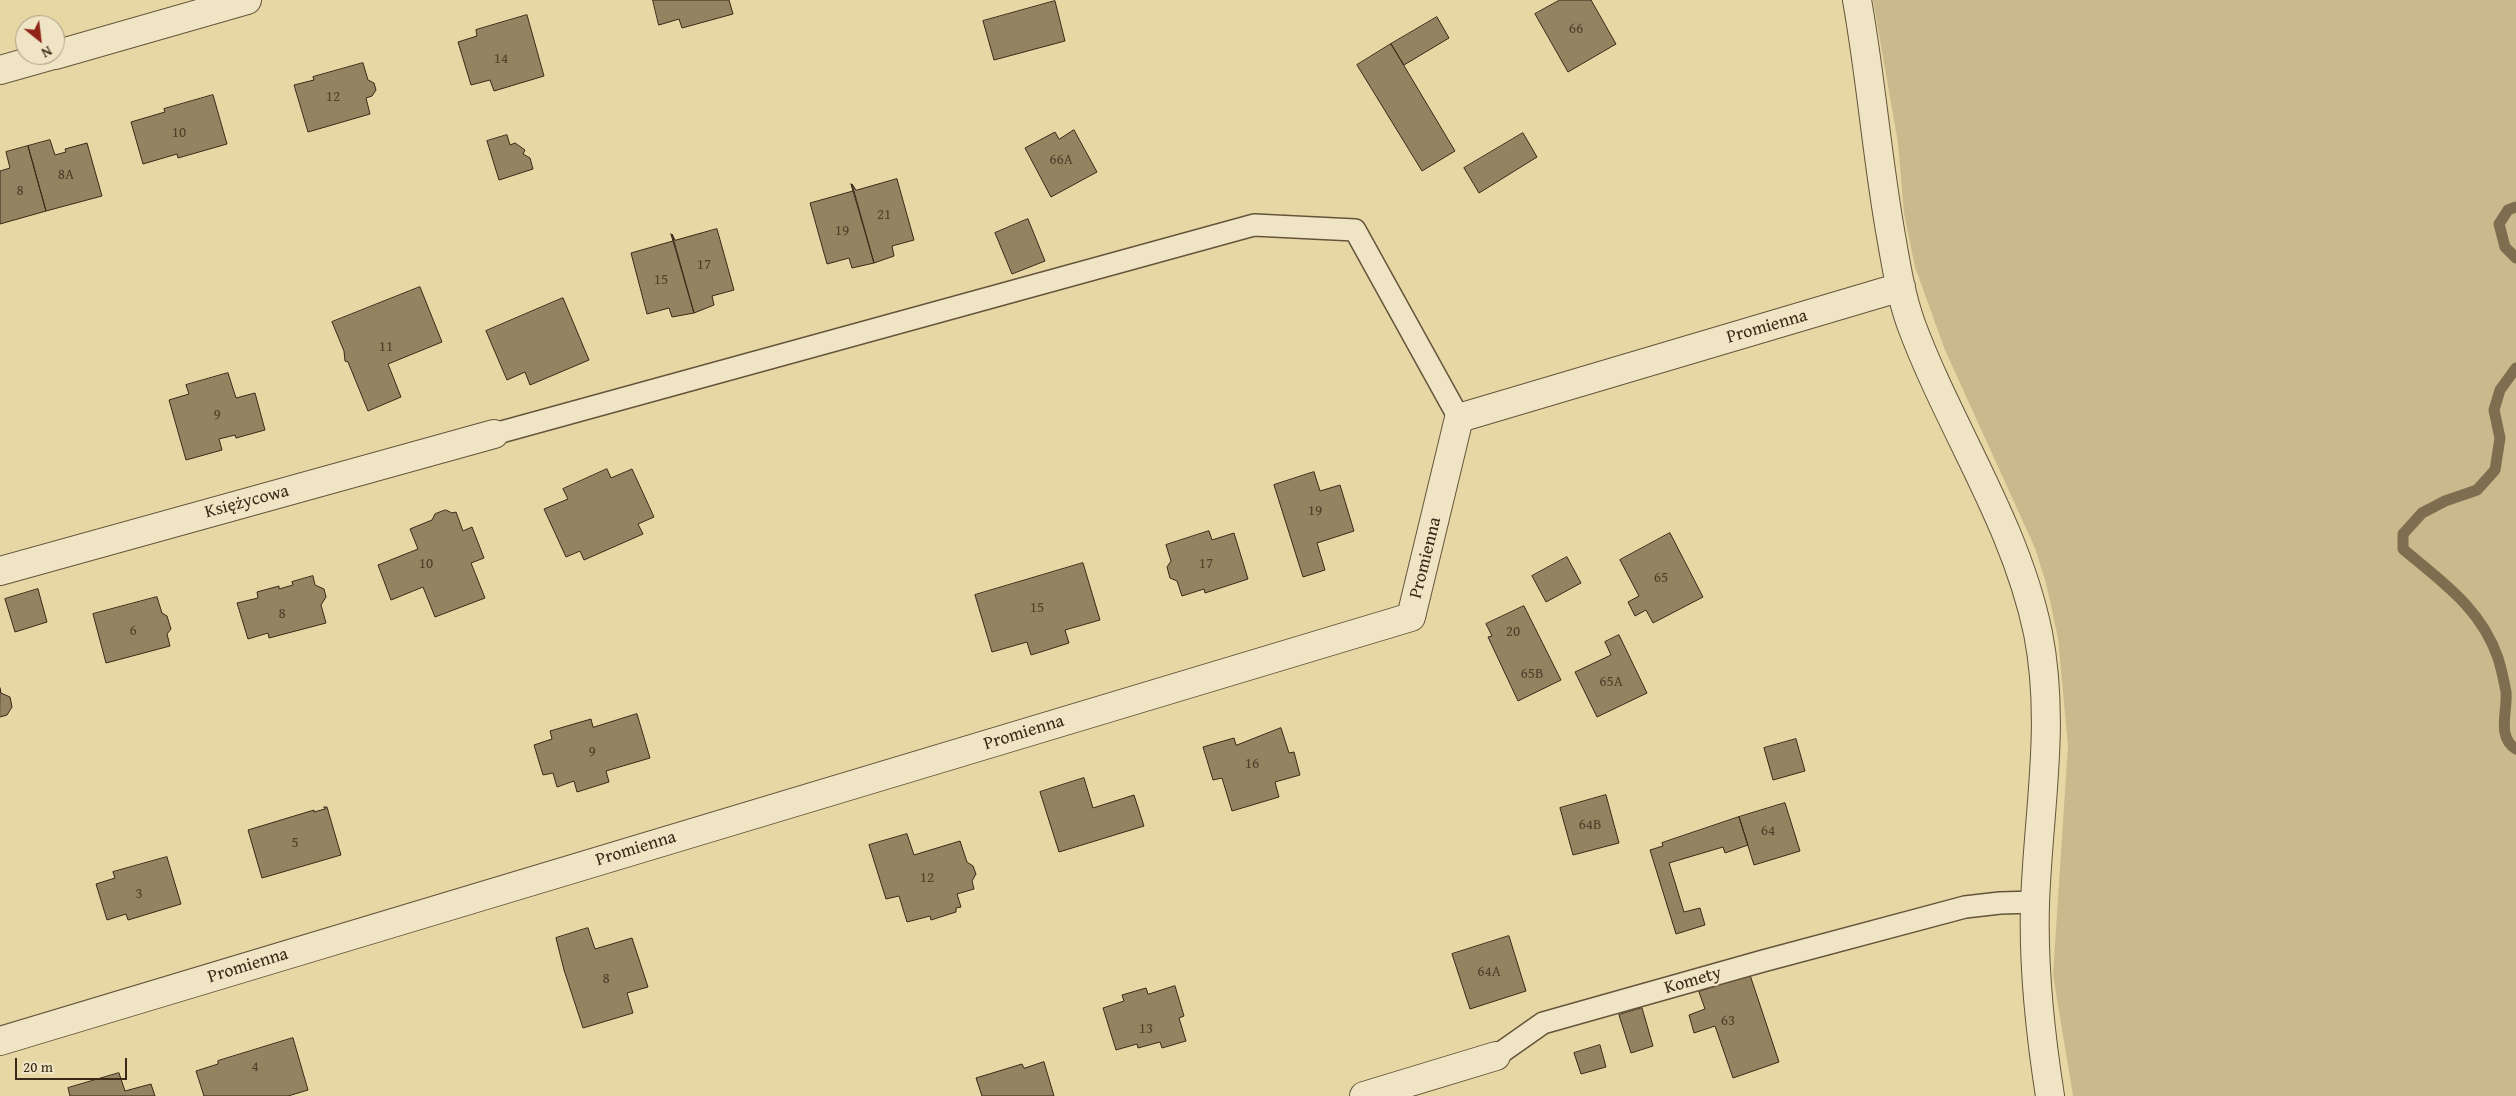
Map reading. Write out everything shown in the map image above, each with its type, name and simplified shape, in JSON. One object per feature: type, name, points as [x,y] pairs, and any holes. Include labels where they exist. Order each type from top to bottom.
[{"type":"street","points":[[65,52],[247,0]]},
{"type":"street","points":[[1857,0],[1884,199],[1901,288],[1911,322],[1928,366],[1995,505],[2026,582],[2038,634],[2048,720],[2035,902],[2035,972],[2040,1035],[2050,1096]]},
{"type":"street","points":[[0,70],[18,65]]},
{"type":"street","name":"Promienna","points":[[0,1041],[1411,617],[1459,418],[1901,288]]},
{"type":"street","name":"Księżycowa","points":[[0,570],[494,434]]},
{"type":"street","name":"Komety","points":[[1364,1096],[1496,1056]]},
{"type":"lane","points":[[494,434],[1254,225],[1355,230],[1459,418]]},
{"type":"lane","name":"Komety","points":[[1496,1056],[1543,1023],[1965,907],[2035,902]]},
{"type":"shaded area","points":[[1873,0],[2516,0],[2516,1096],[2073,1096],[2053,975],[2068,746],[2058,638],[2046,583],[2035,548],[1945,350],[1915,267],[1904,213],[1898,143]]},
{"type":"building","points":[[653,0],[729,0],[733,14],[682,28],[679,19],[659,25]]},
{"type":"building","points":[[1560,0],[1591,0],[1616,44],[1568,72],[1535,14]]},
{"type":"building","points":[[1055,1],[1065,41],[994,60],[983,21]]},
{"type":"building","points":[[527,15],[544,76],[494,91],[490,80],[471,85],[458,42],[477,36],[476,30]]},
{"type":"building","points":[[1437,17],[1449,38],[1404,65],[1391,44]]},
{"type":"building","points":[[1391,44],[1455,151],[1422,171],[1357,65]]},
{"type":"building","points":[[363,63],[368,80],[374,83],[376,90],[372,96],[366,98],[370,114],[308,132],[294,85],[314,80],[313,77]]},
{"type":"building","points":[[213,95],[227,144],[178,158],[177,154],[143,164],[131,122],[165,112],[164,109]]},
{"type":"building","points":[[1074,130],[1097,172],[1051,197],[1025,148],[1055,132],[1059,139]]},
{"type":"building","points":[[1523,133],[1537,157],[1479,193],[1464,168]]},
{"type":"building","points":[[507,135],[510,145],[515,143],[525,150],[523,154],[530,158],[533,169],[499,180],[487,141]]},
{"type":"building","points":[[50,140],[55,155],[66,152],[65,149],[87,143],[102,196],[46,211],[28,146]]},
{"type":"building","points":[[28,146],[46,211],[0,224],[0,171],[10,168],[6,152]]},
{"type":"building","points":[[897,179],[914,240],[892,246],[894,256],[874,263],[852,184],[856,190]]},
{"type":"building","points":[[851,184],[874,263],[852,268],[849,258],[827,264],[810,203],[853,191]]},
{"type":"building","points":[[1028,219],[1045,261],[1012,274],[995,233]]},
{"type":"building","points":[[717,229],[734,290],[712,296],[714,305],[694,313],[672,234],[675,240]]},
{"type":"building","points":[[671,234],[694,313],[672,317],[669,308],[647,314],[631,253],[673,241]]},
{"type":"building","points":[[420,287],[442,342],[388,364],[401,397],[368,411],[348,362],[345,361],[344,351],[332,322]]},
{"type":"building","points":[[563,298],[589,360],[530,385],[525,372],[507,380],[486,331]]},
{"type":"building","points":[[228,373],[236,398],[255,393],[265,430],[236,438],[235,435],[219,439],[222,450],[186,460],[169,400],[189,394],[186,385]]},
{"type":"building","points":[[607,469],[611,478],[632,469],[654,517],[638,524],[643,534],[584,560],[580,551],[566,557],[544,509],[568,499],[563,489]]},
{"type":"building","points":[[1314,472],[1320,491],[1340,485],[1354,531],[1317,543],[1325,570],[1303,577],[1274,485]]},
{"type":"building","points":[[446,510],[452,513],[456,512],[463,531],[472,527],[484,558],[471,563],[485,598],[435,617],[423,587],[391,600],[378,565],[418,549],[410,529],[432,520],[435,514]]},
{"type":"building","points":[[1209,531],[1212,540],[1234,533],[1248,579],[1205,593],[1204,589],[1182,596],[1177,581],[1170,578],[1167,567],[1171,561],[1166,545]]},
{"type":"building","points":[[1670,533],[1703,597],[1653,623],[1646,610],[1635,616],[1628,602],[1639,596],[1620,560]]},
{"type":"building","points":[[1567,557],[1581,583],[1546,602],[1532,576]]},
{"type":"building","points":[[1083,563],[1100,620],[1065,630],[1069,643],[1031,655],[1027,642],[992,652],[975,595]]},
{"type":"building","points":[[313,576],[315,585],[324,589],[326,597],[321,605],[326,623],[269,638],[268,633],[248,639],[237,603],[258,598],[257,592],[279,586],[279,589],[293,585],[292,582]]},
{"type":"building","points":[[38,589],[47,622],[15,632],[5,599]]},
{"type":"building","points":[[157,597],[162,613],[167,616],[171,629],[167,634],[170,646],[106,663],[93,614]]},
{"type":"building","points":[[1524,606],[1561,680],[1518,701],[1488,637],[1492,636],[1486,624]]},
{"type":"building","points":[[1619,635],[1647,693],[1597,717],[1575,672],[1611,655],[1605,642]]},
{"type":"building","points":[[0,688],[1,693],[10,697],[12,707],[7,715],[0,717]]},
{"type":"building","points":[[637,714],[650,758],[606,771],[609,782],[577,792],[574,781],[557,787],[553,773],[543,775],[534,745],[552,739],[550,731],[591,719],[593,727]]},
{"type":"building","points":[[1281,728],[1289,753],[1294,752],[1300,775],[1275,782],[1279,797],[1232,811],[1222,778],[1213,780],[1203,747],[1234,738],[1236,745]]},
{"type":"building","points":[[1796,739],[1805,771],[1773,780],[1764,748]]},
{"type":"building","points":[[1084,778],[1093,808],[1134,795],[1144,826],[1059,852],[1040,792]]},
{"type":"building","points":[[1606,795],[1619,843],[1573,855],[1560,808]]},
{"type":"building","points":[[1785,803],[1800,851],[1754,865],[1739,817]]},
{"type":"building","points":[[324,807],[327,807],[341,855],[262,878],[248,830],[314,810],[314,812],[325,809]]},
{"type":"building","points":[[1739,817],[1748,845],[1725,853],[1723,847],[1669,863],[1684,912],[1700,908],[1705,925],[1676,934],[1650,850],[1663,846],[1662,843]]},
{"type":"building","points":[[907,834],[914,855],[960,841],[967,862],[973,866],[976,874],[972,881],[974,889],[957,894],[961,907],[956,908],[956,912],[931,920],[930,916],[907,922],[899,896],[886,899],[869,845]]},
{"type":"building","points":[[167,857],[181,904],[128,920],[126,914],[107,920],[96,884],[115,878],[113,872]]},
{"type":"building","points":[[588,928],[595,949],[632,938],[648,987],[627,993],[633,1013],[583,1028],[564,970],[556,938]]},
{"type":"building","points":[[1509,936],[1526,991],[1470,1009],[1452,954]]},
{"type":"building","points":[[1750,975],[1779,1062],[1733,1078],[1715,1026],[1694,1033],[1689,1015],[1705,1009],[1699,992]]},
{"type":"building","points":[[1175,986],[1184,1016],[1179,1018],[1186,1041],[1162,1048],[1160,1042],[1138,1048],[1137,1044],[1116,1050],[1103,1008],[1124,1001],[1122,995],[1146,988],[1148,994]]},
{"type":"building","points":[[1642,1008],[1653,1046],[1631,1053],[1619,1015]]},
{"type":"building","points":[[293,1038],[308,1090],[288,1096],[204,1096],[196,1071],[218,1064],[218,1061]]},
{"type":"building","points":[[1600,1045],[1606,1067],[1581,1074],[1574,1053]]},
{"type":"building","points":[[1044,1062],[1054,1096],[982,1096],[976,1078],[1022,1064],[1024,1068]]},
{"type":"building","points":[[119,1073],[125,1091],[151,1084],[155,1096],[70,1096],[68,1088]]},
{"type":"waterway","points":[[2516,207],[2508,210],[2499,224],[2505,247],[2516,258]]},
{"type":"waterway","points":[[2516,368],[2500,390],[2494,410],[2500,438],[2495,470],[2477,490],[2445,501],[2422,513],[2403,534],[2403,549],[2458,597],[2481,624],[2491,640],[2498,658],[2506,692],[2504,723],[2506,738],[2516,749]]}]
